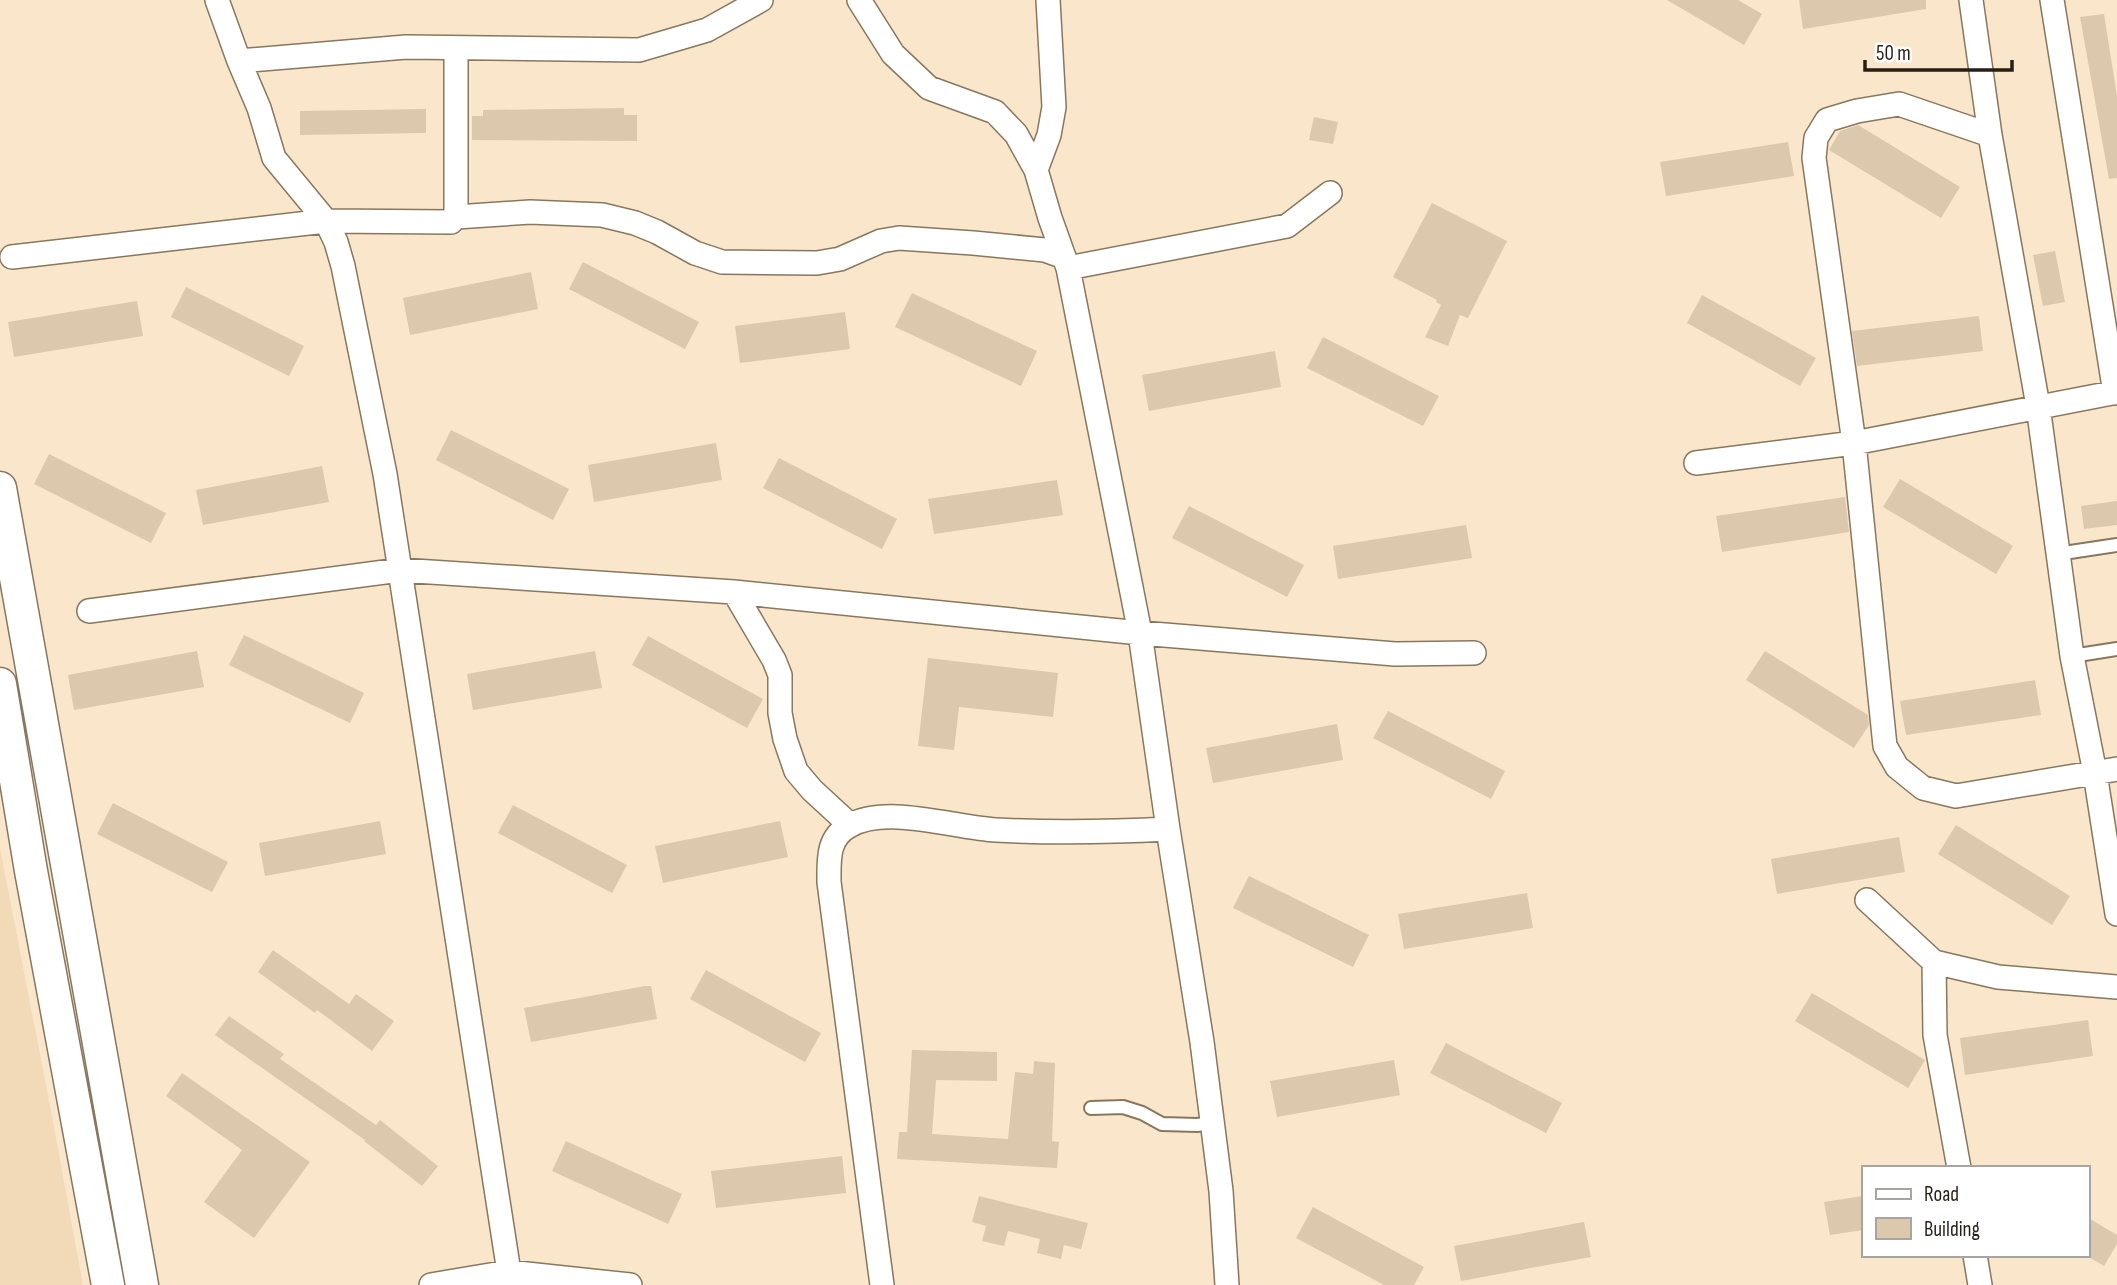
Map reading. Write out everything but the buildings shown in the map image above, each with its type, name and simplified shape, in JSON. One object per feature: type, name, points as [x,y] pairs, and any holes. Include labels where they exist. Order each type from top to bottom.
[{"type":"main road","points":[[0,488],[142,1285]]},
{"type":"main road","points":[[0,684],[31,872],[108,1285]]},
{"type":"street","points":[[239,61],[406,47],[639,50],[707,30],[761,0]]},
{"type":"street","points":[[859,0],[893,54],[929,88],[995,112],[1016,134],[1036,170],[1066,262],[1140,633],[1213,1123],[1222,1191],[1227,1285]]},
{"type":"street","points":[[1036,170],[1049,135],[1054,107],[1048,0]]},
{"type":"street","points":[[1974,0],[1990,135],[2038,406],[2072,656],[2106,771],[2117,910]]},
{"type":"street","points":[[1696,463],[1854,443],[2116,392],[2052,0]]},
{"type":"street","points":[[215,3],[258,108],[274,158],[326,221],[343,266],[385,474],[509,1278]]},
{"type":"street","points":[[456,48],[456,217]]},
{"type":"street","points":[[1990,135],[1899,104],[1857,111],[1827,120],[1816,138],[1814,159],[1854,443],[1885,746],[1896,767],[1923,788],[1956,796],[2106,771]]},
{"type":"street","points":[[12,257],[326,221],[445,222],[456,217],[530,212],[602,215],[635,223],[695,253],[722,262],[817,263],[840,259],[881,241],[899,238],[1045,250],[1066,262],[1287,226],[1330,193]]},
{"type":"street","points":[[89,611],[400,570],[734,592],[1140,633],[1395,654],[1474,653]]},
{"type":"street","points":[[734,592],[780,675],[780,713],[796,771],[811,790],[850,825]]},
{"type":"street","points":[[882,1285],[830,882],[830,853],[835,836],[850,825],[874,818],[903,816],[993,830],[1078,833],[1168,829]]},
{"type":"street","points":[[1867,900],[1934,962],[1998,977],[2117,987]]},
{"type":"street","points":[[1934,962],[1935,1035],[1959,1166]]},
{"type":"street","points":[[1975,1257],[1980,1285]]},
{"type":"street","points":[[431,1285],[509,1278],[630,1285]]},
{"type":"lane","points":[[2057,554],[2117,545]]},
{"type":"lane","points":[[2072,656],[2117,649]]},
{"type":"lane","points":[[1091,1108],[1123,1107],[1162,1124],[1213,1123]]},
{"type":"shaded area","points":[[0,848],[53,1121],[83,1285],[0,1285]]}]
